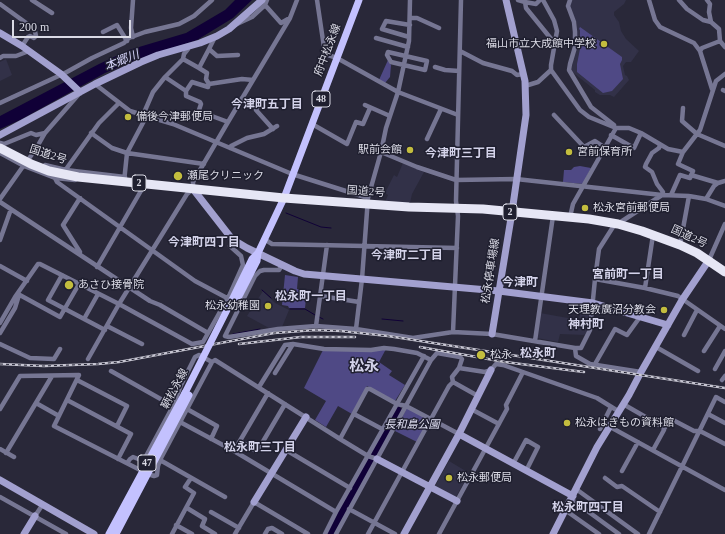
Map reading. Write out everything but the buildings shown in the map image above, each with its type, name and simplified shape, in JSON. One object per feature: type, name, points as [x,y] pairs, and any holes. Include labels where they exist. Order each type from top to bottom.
[{"type":"highway","name":"国道2号","points":[[0,148],[31,164],[49,171],[78,176],[124,179],[141,184],[284,198],[358,200],[457,209],[512,212],[570,217],[618,224],[653,234],[680,245],[709,260],[725,272]]},
{"type":"main road","name":"府中松永線","points":[[284,198],[359,0]]},
{"type":"main road","name":"鞆松永線","points":[[109,534],[145,473],[187,394],[252,259],[258,253],[284,198]]},
{"type":"main road","name":"鞆松永線","points":[[116,534],[145,473]]},
{"type":"street","points":[[32,0],[52,13]]},
{"type":"street","points":[[133,0],[131,28],[133,37]]},
{"type":"street","points":[[0,103],[62,76],[133,37],[145,32],[179,24],[194,16],[210,0]]},
{"type":"street","points":[[297,0],[290,18],[193,182],[193,189],[232,239],[282,265],[304,274],[499,291],[593,303],[668,325]]},
{"type":"street","points":[[317,0],[326,54],[337,58],[398,92],[458,115]]},
{"type":"street","points":[[356,329],[362,279],[368,201],[390,116],[398,92],[408,47],[410,0]]},
{"type":"street","points":[[453,332],[457,248],[456,180],[461,0]]},
{"type":"street","name":"松永停車場線","points":[[492,334],[526,115],[523,74],[506,0]]},
{"type":"street","points":[[518,0],[536,4],[542,0],[554,20],[557,31],[551,65],[552,70],[580,110],[589,117],[608,123]]},
{"type":"street","points":[[570,0],[568,6],[574,22],[575,47],[569,70],[591,107],[608,123],[616,128],[629,128],[641,133],[668,149],[683,152]]},
{"type":"street","points":[[649,0],[655,20],[660,27],[694,43],[700,51],[712,89]]},
{"type":"street","points":[[679,0],[687,9],[703,20],[711,22],[719,29],[720,41],[725,47]]},
{"type":"street","points":[[710,1],[711,22]]},
{"type":"street","points":[[0,135],[95,84],[158,55],[188,47],[213,38],[229,29],[264,2],[281,24],[290,18]]},
{"type":"street","points":[[525,2],[526,8],[552,40],[554,47]]},
{"type":"street","points":[[0,4],[29,25],[34,26],[36,36],[34,38],[30,36],[28,37],[22,46]]},
{"type":"street","points":[[410,18],[417,18],[439,28]]},
{"type":"street","points":[[409,37],[382,29],[386,21],[410,25]]},
{"type":"street","points":[[103,32],[117,25],[127,41]]},
{"type":"street","points":[[0,34],[22,46],[62,76],[77,95]]},
{"type":"street","points":[[199,68],[214,39],[213,38]]},
{"type":"street","points":[[376,38],[408,47]]},
{"type":"street","points":[[700,51],[702,48],[720,41]]},
{"type":"street","points":[[0,153],[24,166],[58,179],[124,186],[127,153],[145,119],[143,116],[153,92],[165,77],[183,59],[188,47]]},
{"type":"street","points":[[209,49],[217,56],[238,55]]},
{"type":"street","points":[[460,51],[483,63],[512,71],[517,75],[523,74]]},
{"type":"street","points":[[0,58],[3,56],[16,56],[29,52]]},
{"type":"street","points":[[388,52],[406,56],[427,61],[425,70],[391,62],[387,54],[388,52]]},
{"type":"street","points":[[183,59],[207,73],[206,79],[209,84]]},
{"type":"street","points":[[435,67],[445,70],[459,71]]},
{"type":"street","points":[[525,86],[538,82],[552,70]]},
{"type":"street","points":[[692,175],[693,171],[678,164],[683,152],[700,130],[712,89],[716,81],[725,74]]},
{"type":"street","points":[[165,77],[186,90]]},
{"type":"street","points":[[228,122],[201,112],[200,102],[186,96],[186,90],[192,82],[208,87],[209,84],[253,80]]},
{"type":"street","points":[[95,84],[130,111],[173,124],[292,174],[343,191],[358,200]]},
{"type":"street","points":[[29,159],[45,133],[77,95]]},
{"type":"street","points":[[230,148],[231,146],[247,138],[264,134],[275,127],[256,110],[257,108],[242,98]]},
{"type":"street","points":[[65,171],[91,133],[119,103]]},
{"type":"street","points":[[312,124],[347,144],[356,122],[363,124],[368,107],[390,116]]},
{"type":"street","points":[[683,108],[682,121],[697,134],[725,146]]},
{"type":"street","points":[[427,138],[441,109]]},
{"type":"street","points":[[554,115],[584,147],[596,141],[604,147]]},
{"type":"street","points":[[570,217],[574,204],[604,147],[616,128]]},
{"type":"street","points":[[0,143],[4,144],[31,133],[36,135],[45,133]]},
{"type":"street","points":[[91,133],[112,148],[127,153],[204,164]]},
{"type":"street","points":[[611,135],[634,148],[641,133]]},
{"type":"street","points":[[0,143],[29,159],[65,171],[124,179]]},
{"type":"street","points":[[660,145],[659,148],[652,154],[645,167],[652,172],[657,184],[663,192],[662,195]]},
{"type":"street","points":[[381,152],[417,167],[456,180],[516,179],[662,195],[689,196],[706,199],[725,206]]},
{"type":"street","points":[[24,166],[0,201],[150,301],[160,305],[208,333]]},
{"type":"street","points":[[670,195],[680,175],[690,178],[692,175],[718,182],[725,181]]},
{"type":"street","points":[[58,179],[80,198],[121,228],[195,281],[231,303]]},
{"type":"street","points":[[706,199],[718,182]]},
{"type":"street","points":[[97,266],[121,228],[142,189],[141,184]]},
{"type":"street","points":[[88,359],[129,287],[187,194],[193,189]]},
{"type":"street","points":[[211,328],[229,337],[278,329],[316,326],[356,329],[413,338],[453,332],[492,334],[581,348],[590,330],[599,249],[613,227],[662,195]]},
{"type":"street","points":[[680,245],[689,196]]},
{"type":"street","points":[[79,254],[80,252],[63,225],[80,198]]},
{"type":"street","points":[[0,240],[11,209]]},
{"type":"street","points":[[535,341],[553,216]]},
{"type":"street","points":[[600,429],[606,425],[618,411],[629,395],[682,300],[709,260],[725,224]]},
{"type":"street","points":[[645,288],[653,234]]},
{"type":"street","points":[[0,323],[38,264],[40,264],[119,304],[192,344],[203,342],[211,328],[231,303],[243,265],[241,256],[230,246],[232,239]]},
{"type":"street","points":[[264,239],[272,244],[457,248]]},
{"type":"street","points":[[316,326],[327,245]]},
{"type":"street","points":[[226,336],[255,276],[260,271],[264,270],[279,270],[282,265]]},
{"type":"street","points":[[0,266],[27,281]]},
{"type":"street","points":[[62,275],[48,300],[142,344]]},
{"type":"street","points":[[595,279],[645,288],[678,296],[725,329]]},
{"type":"street","points":[[18,294],[60,316],[80,284]]},
{"type":"street","points":[[0,333],[15,308],[18,294]]},
{"type":"street","points":[[84,318],[98,294]]},
{"type":"street","points":[[320,296],[359,302]]},
{"type":"street","points":[[684,335],[697,310]]},
{"type":"street","points":[[594,364],[615,329],[628,336],[640,317]]},
{"type":"street","points":[[704,351],[720,326]]},
{"type":"street","points":[[0,344],[30,358],[54,358],[60,349]]},
{"type":"street","points":[[275,373],[293,344]]},
{"type":"street","points":[[259,387],[285,345],[293,344],[328,349],[371,350],[389,348],[410,351],[431,360]]},
{"type":"street","points":[[656,347],[698,371]]},
{"type":"street","points":[[575,348],[576,356],[590,364],[641,372]]},
{"type":"street","points":[[715,369],[725,351]]},
{"type":"street","points":[[336,534],[431,360],[437,353],[460,357],[462,359],[459,368],[452,377],[453,382],[449,386],[368,534]]},
{"type":"street","points":[[126,463],[133,457],[141,460],[145,458],[173,406],[179,388],[195,357],[199,355],[212,362],[215,360],[368,456],[430,486],[457,501]]},
{"type":"street","points":[[325,534],[382,429],[424,356]]},
{"type":"street","points":[[0,408],[20,376],[79,376],[54,426],[145,473],[154,476],[157,475],[160,460],[212,362]]},
{"type":"street","points":[[404,534],[459,434],[491,370],[496,364],[504,365],[597,398],[618,411]]},
{"type":"street","points":[[459,368],[485,372],[491,370]]},
{"type":"street","points":[[111,371],[173,406]]},
{"type":"street","points":[[439,534],[507,409],[506,405],[523,372]]},
{"type":"street","points":[[6,453],[52,376]]},
{"type":"street","points":[[722,380],[725,376]]},
{"type":"street","points":[[77,380],[127,406],[117,426]]},
{"type":"street","points":[[453,382],[478,396]]},
{"type":"street","points":[[340,439],[368,389],[370,389],[397,404],[406,406],[431,419],[573,495],[638,534]]},
{"type":"street","points":[[234,452],[268,393]]},
{"type":"street","points":[[649,534],[716,397],[725,402]]},
{"type":"street","points":[[67,400],[131,434],[118,459]]},
{"type":"street","points":[[36,403],[59,416]]},
{"type":"street","points":[[240,441],[256,451],[258,450],[286,404]]},
{"type":"street","points":[[623,404],[664,428]]},
{"type":"street","points":[[553,534],[597,447],[606,425],[611,407]]},
{"type":"street","points":[[187,409],[217,426],[211,439]]},
{"type":"street","points":[[471,409],[499,424]]},
{"type":"street","points":[[354,414],[382,429]]},
{"type":"street","points":[[708,414],[725,422]]},
{"type":"street","points":[[235,534],[306,417]]},
{"type":"street","points":[[653,450],[671,418],[694,431],[700,431],[725,444]]},
{"type":"street","points":[[180,422],[336,512]]},
{"type":"street","points":[[606,425],[725,490]]},
{"type":"street","points":[[513,464],[526,440],[538,447],[526,471]]},
{"type":"street","points":[[622,472],[638,442]]},
{"type":"street","points":[[0,449],[14,457]]},
{"type":"street","points":[[286,450],[350,488]]},
{"type":"street","points":[[160,460],[225,497]]},
{"type":"street","points":[[172,534],[194,493],[185,488],[191,478]]},
{"type":"street","points":[[604,478],[617,487],[622,486],[660,512]]},
{"type":"street","points":[[0,480],[94,534]]},
{"type":"street","points":[[573,495],[619,534]]},
{"type":"street","points":[[0,497],[66,534]]},
{"type":"street","points":[[254,502],[305,533]]},
{"type":"street","points":[[24,534],[43,504]]},
{"type":"street","points":[[186,508],[205,519],[202,526],[215,534]]},
{"type":"street","points":[[349,509],[395,534]]},
{"type":"street","points":[[565,510],[599,534]]},
{"type":"street","points":[[210,512],[239,528]]},
{"type":"street","points":[[176,525],[192,534]]},
{"type":"street","points":[[265,534],[268,529],[272,528],[282,534]]},
{"type":"shaded area","name":"福山市立大成館中学校","points":[[571,0],[626,0],[624,4],[614,12],[614,15],[619,22],[621,31],[626,39],[639,51],[631,62],[626,62],[623,66],[625,75],[629,80],[614,97],[610,95],[600,95],[595,92],[595,90],[571,71],[577,36],[577,23],[571,12]]},
{"type":"shaded area","points":[[6,59],[12,75],[0,81],[0,62]]},
{"type":"shaded area","points":[[403,163],[424,172],[412,194],[410,203],[385,202],[388,195],[385,193],[394,175],[397,177]]},
{"type":"shaded area","name":"松永幼稚園","points":[[263,291],[275,303],[289,310],[282,327],[269,328],[247,316]]},
{"type":"shaded area","points":[[581,312],[590,313],[589,330],[584,335],[560,334],[558,342],[537,338],[540,313],[579,320]]},
{"type":"shaded area","points":[[449,461],[469,473],[456,497],[435,486]]},
{"type":"green space","points":[[580,27],[622,57],[620,64],[623,79],[612,91],[603,93],[577,72],[580,49]]},
{"type":"green space","points":[[388,60],[391,65],[390,77],[385,83],[379,80]]},
{"type":"green space","points":[[580,166],[591,168],[583,184],[563,182],[564,170],[571,170],[574,167]]},
{"type":"green space","points":[[285,275],[298,277],[297,289],[307,290],[305,308],[289,308],[288,306],[282,305]]},
{"type":"green space","points":[[386,349],[379,362],[392,371],[389,375],[405,385],[395,401],[367,386],[352,414],[338,406],[326,427],[315,420],[326,401],[304,388],[323,350]]},
{"type":"green space","name":"長和島公園","points":[[407,408],[429,419],[417,442],[395,431]]},
{"type":"water","name":"本郷川","points":[[235,0],[252,0],[233,18],[197,40],[138,59],[105,73],[20,120],[0,129],[0,116],[99,64],[129,50],[186,33],[225,10]]},
{"type":"waterway","points":[[286,213],[321,227],[331,228]]},
{"type":"waterway","points":[[262,290],[271,298]]},
{"type":"waterway","points":[[290,309],[305,309],[315,315]]},
{"type":"waterway","points":[[319,317],[323,319]]},
{"type":"waterway","points":[[382,319],[403,321]]},
{"type":"waterway","points":[[233,334],[260,329]]},
{"type":"waterway","points":[[330,534],[398,410]]},
{"type":"railway","points":[[0,364],[44,366],[119,362],[274,333],[315,330],[388,336],[725,388]]},
{"type":"railway","points":[[239,344],[301,337],[355,337]]},
{"type":"railway","points":[[420,347],[505,362],[584,372]]},
{"type":"place","name":"福山市立大成館中学校","points":[[604,44]]},
{"type":"place","name":"備後今津郵便局","points":[[128,117]]},
{"type":"place","name":"駅前会館","points":[[410,150]]},
{"type":"place","name":"宮前保育所","points":[[569,152]]},
{"type":"place","name":"瀬尾クリニック","points":[[178,176]]},
{"type":"place","name":"松永宮前郵便局","points":[[585,208]]},
{"type":"place","name":"あさひ接骨院","points":[[69,285]]},
{"type":"place","name":"松永幼稚園","points":[[268,306]]},
{"type":"place","name":"天理教廣沼分教会","points":[[664,310]]},
{"type":"place","name":"松永","points":[[481,355]]},
{"type":"place","name":"松永はきもの資料館","points":[[567,423]]},
{"type":"place","name":"松永郵便局","points":[[449,478]]},
{"type":"district","name":"今津町五丁目","points":[[267,105]]},
{"type":"district","name":"今津町三丁目","points":[[461,154]]},
{"type":"district","name":"今津町四丁目","points":[[204,243]]},
{"type":"district","name":"今津町二丁目","points":[[407,256]]},
{"type":"district","name":"宮前町一丁目","points":[[628,275]]},
{"type":"district","name":"今津町","points":[[520,283]]},
{"type":"district","name":"松永町一丁目","points":[[311,297]]},
{"type":"district","name":"神村町","points":[[586,325]]},
{"type":"district","name":"松永町","points":[[538,354]]},
{"type":"district","name":"松永","points":[[364,367]]},
{"type":"district","name":"松永町三丁目","points":[[260,448]]},
{"type":"district","name":"松永町四丁目","points":[[588,508]]}]
